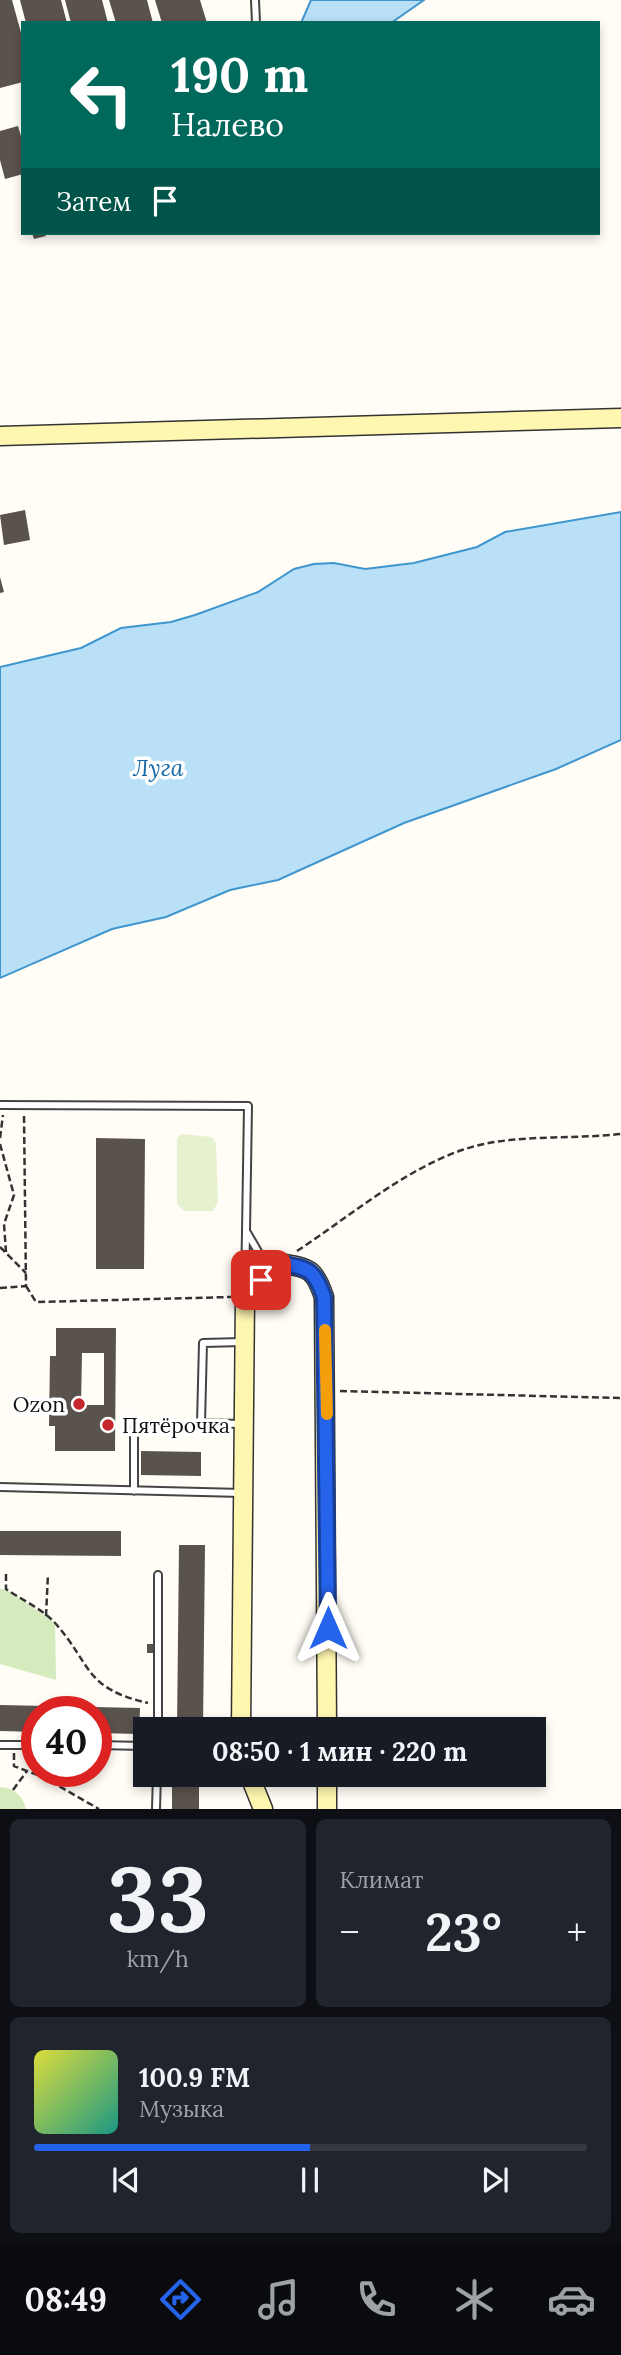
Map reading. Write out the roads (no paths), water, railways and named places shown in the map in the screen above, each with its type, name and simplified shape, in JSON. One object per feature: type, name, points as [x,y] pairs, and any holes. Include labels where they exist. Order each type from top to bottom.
[{"type":"street","points":[[0,436],[621,418]]},
{"type":"street","points":[[241,1717],[245,1296],[279,1263],[309,1268],[318,1279],[324,1297],[327,1717]]},
{"type":"street","points":[[254,1787],[263,1809]]},
{"type":"street","points":[[327,1787],[327,1809]]},
{"type":"lane","points":[[255,0],[256,21]]},
{"type":"lane","points":[[0,1105],[248,1106],[245,1296]]},
{"type":"lane","points":[[246,1231],[260,1255],[279,1263]]},
{"type":"lane","points":[[243,1424],[201,1423],[204,1343],[244,1342]]},
{"type":"lane","points":[[134,1425],[134,1491]]},
{"type":"lane","points":[[0,1487],[242,1493]]},
{"type":"lane","points":[[158,1575],[158,1717]]},
{"type":"lane","points":[[0,1745],[21,1745]]},
{"type":"lane","points":[[112,1745],[133,1746]]},
{"type":"lane","points":[[156,1809],[157,1787]]},
{"type":"water","points":[[311,0],[424,0],[394,21],[302,21]]},
{"type":"water","name":"Луга","points":[[621,512],[621,740],[556,769],[404,823],[278,880],[230,890],[166,917],[112,929],[0,978],[0,667],[81,648],[121,628],[171,622],[195,615],[258,592],[294,569],[314,564],[334,563],[365,569],[414,563],[477,547],[505,532]]},
{"type":"place","name":"Ozon","points":[[79,1404]]},
{"type":"place","name":"Пятёрочка","points":[[108,1425]]}]
